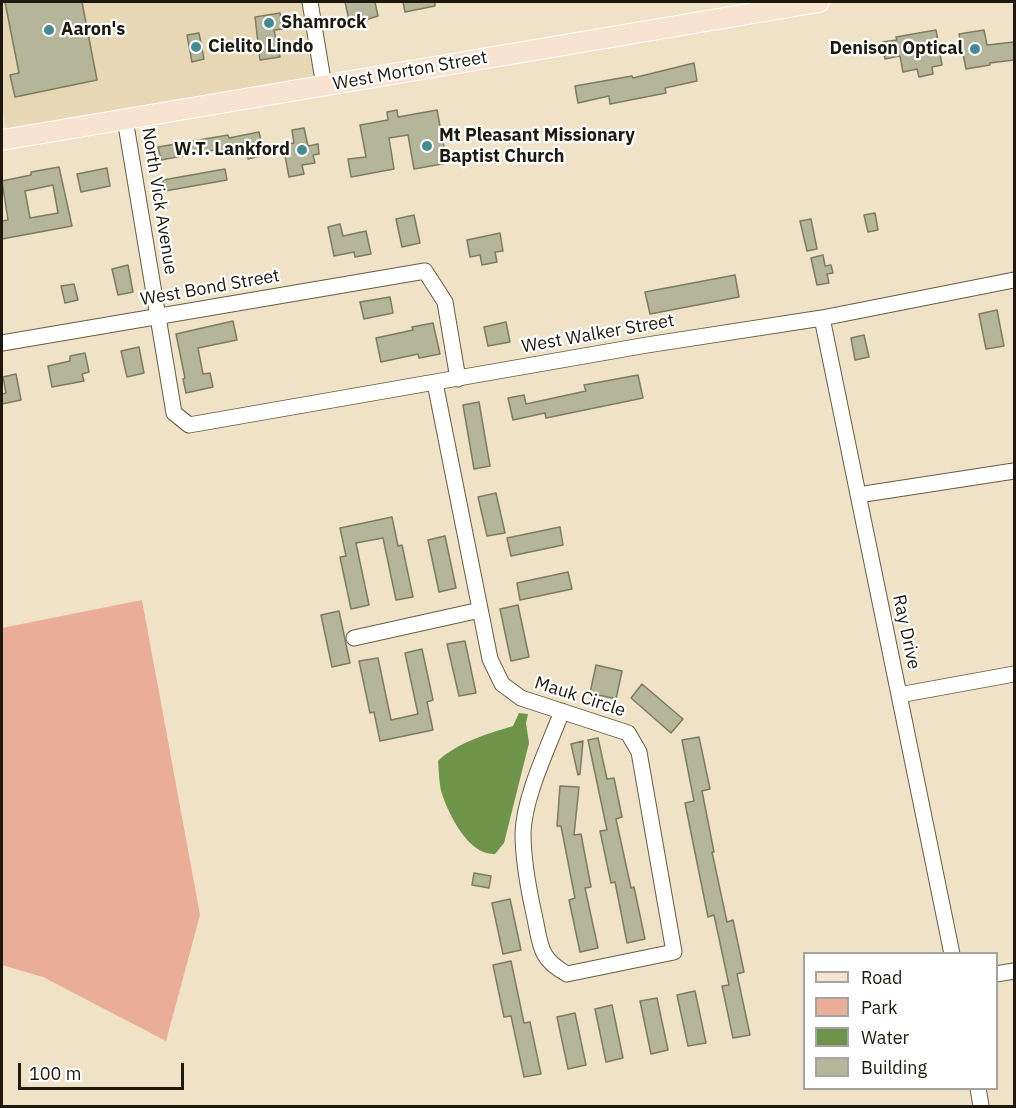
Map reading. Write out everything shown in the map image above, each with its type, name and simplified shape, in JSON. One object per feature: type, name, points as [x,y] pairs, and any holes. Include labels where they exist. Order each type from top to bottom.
[{"type":"main road","name":"West Morton Street","points":[[2,140],[819,2]]},
{"type":"street","points":[[310,2],[324,86]]},
{"type":"street","name":"North Vick Avenue","points":[[125,119],[174,413],[189,425]]},
{"type":"street","name":"West Bond Street","points":[[2,343],[425,271],[445,302],[458,379]]},
{"type":"street","name":"West Walker Street","points":[[189,425],[647,345],[822,318],[1014,280]]},
{"type":"street","name":"Ray Drive","points":[[822,318],[952,952]]},
{"type":"street","name":"Mauk Circle","points":[[435,383],[490,659],[502,684],[520,698],[562,711],[628,733],[639,752],[674,952],[567,974],[552,966],[543,954],[525,869],[523,830],[530,797],[562,711]]},
{"type":"street","points":[[858,495],[1014,471]]},
{"type":"street","points":[[354,638],[480,609]]},
{"type":"street","points":[[899,695],[1014,674]]},
{"type":"street","points":[[998,974],[1014,971]]},
{"type":"street","points":[[978,1090],[981,1107]]},
{"type":"shaded area","points":[[2,2],[304,2],[318,78],[7,132],[2,102]]},
{"type":"green space","points":[[142,600],[200,915],[166,1041],[43,977],[2,965],[2,628]]},
{"type":"water","points":[[519,713],[528,714],[526,723],[529,743],[504,843],[495,854],[486,853],[469,841],[455,823],[441,790],[438,761],[464,744],[513,726]]},
{"type":"building","name":"Aaron's","points":[[5,2],[82,2],[97,80],[15,97],[10,75],[19,73]]},
{"type":"building","points":[[345,2],[375,2],[378,16],[359,22],[358,19],[349,20]]},
{"type":"building","points":[[403,2],[435,2],[435,6],[405,12]]},
{"type":"building","points":[[280,13],[283,29],[274,30],[280,57],[260,60],[255,17]]},
{"type":"building","points":[[936,30],[942,65],[932,67],[933,74],[919,77],[917,69],[903,72],[900,56],[885,59],[882,42],[897,40],[896,37]]},
{"type":"building","name":"Denison Optical","points":[[984,30],[987,45],[1014,42],[1014,60],[966,69],[959,34]]},
{"type":"building","name":"Cielito Lindo","points":[[199,33],[204,59],[192,62],[187,35]]},
{"type":"building","points":[[694,63],[697,81],[665,88],[666,93],[610,104],[609,96],[578,103],[575,86],[632,76],[633,78]]},
{"type":"building","name":"Mt Pleasant Missionary Baptist Church","points":[[397,110],[398,117],[437,110],[447,163],[414,169],[408,135],[389,138],[394,169],[351,177],[348,159],[366,157],[360,125],[388,120],[387,112]]},
{"type":"building","name":"W.T. Lankford","points":[[304,128],[308,146],[318,144],[319,154],[313,155],[315,163],[302,165],[304,174],[289,177],[283,145],[294,143],[292,130]]},
{"type":"building","points":[[259,132],[263,150],[260,151],[261,156],[248,159],[246,149],[220,153],[220,149],[161,160],[158,147],[228,135],[229,138]]},
{"type":"building","points":[[59,167],[72,226],[2,239],[2,221],[8,220],[2,181],[31,175],[31,172]],"holes":[[[53,185],[58,213],[30,218],[25,191]]]},
{"type":"building","points":[[107,168],[110,186],[81,192],[77,174]]},
{"type":"building","points":[[225,169],[227,180],[165,191],[163,180]]},
{"type":"building","points":[[875,213],[878,230],[868,232],[864,215]]},
{"type":"building","points":[[414,215],[420,243],[402,247],[396,219]]},
{"type":"building","points":[[811,219],[817,249],[807,251],[800,221]]},
{"type":"building","points":[[340,224],[343,236],[366,231],[371,254],[355,257],[354,252],[334,256],[328,227]]},
{"type":"building","points":[[500,233],[503,251],[495,252],[497,262],[482,265],[480,255],[470,257],[467,240]]},
{"type":"building","points":[[823,255],[825,266],[831,265],[833,273],[827,274],[829,283],[817,285],[811,258]]},
{"type":"building","points":[[128,265],[133,292],[118,295],[112,269]]},
{"type":"building","points":[[735,275],[739,297],[650,314],[645,292]]},
{"type":"building","points":[[74,284],[78,300],[65,303],[61,286]]},
{"type":"building","points":[[390,297],[393,313],[364,319],[360,302]]},
{"type":"building","points":[[997,310],[1004,346],[986,349],[979,314]]},
{"type":"building","points":[[233,321],[237,340],[198,348],[203,374],[210,373],[213,387],[186,393],[176,334]]},
{"type":"building","points":[[506,322],[510,342],[488,346],[484,327]]},
{"type":"building","points":[[433,323],[440,354],[419,358],[418,354],[381,362],[376,338]]},
{"type":"building","points":[[864,335],[869,357],[855,360],[851,338]]},
{"type":"building","points":[[139,347],[144,373],[127,377],[121,351]]},
{"type":"building","points":[[85,353],[89,372],[82,374],[84,381],[52,387],[48,366],[70,361],[70,356]]},
{"type":"building","points":[[16,374],[21,400],[2,404],[2,394],[6,393],[3,377]]},
{"type":"building","points":[[638,375],[643,398],[546,418],[545,413],[513,420],[508,398],[524,395],[526,404],[586,391],[584,385]]},
{"type":"building","points":[[479,402],[490,466],[474,469],[463,405]]},
{"type":"building","points":[[496,493],[505,533],[487,536],[478,497]]},
{"type":"building","points":[[392,517],[398,546],[402,545],[413,597],[396,600],[383,538],[356,543],[369,605],[351,609],[340,557],[346,556],[340,528]]},
{"type":"building","points":[[560,527],[563,545],[511,556],[507,538]]},
{"type":"building","points":[[445,536],[456,588],[439,592],[428,540]]},
{"type":"building","points":[[568,572],[572,589],[520,600],[517,583]]},
{"type":"building","points":[[518,605],[529,657],[511,661],[500,609]]},
{"type":"building","points":[[339,611],[350,663],[332,667],[321,615]]},
{"type":"building","points":[[465,641],[476,693],[459,696],[447,644]]},
{"type":"building","points":[[422,649],[433,700],[427,702],[433,730],[380,741],[374,712],[370,713],[359,661],[378,658],[391,720],[418,714],[405,653]]},
{"type":"building","points":[[596,665],[622,671],[616,699],[590,693]]},
{"type":"building","points":[[642,684],[683,719],[671,733],[631,698]]},
{"type":"building","points":[[699,737],[710,789],[702,791],[714,852],[712,852],[727,922],[733,920],[744,972],[737,974],[750,1035],[733,1038],[722,986],[729,985],[714,915],[708,917],[685,803],[694,801],[682,740]]},
{"type":"building","points":[[598,738],[607,779],[614,778],[622,817],[616,819],[645,939],[627,943],[615,882],[611,883],[600,831],[607,830],[588,740]]},
{"type":"building","points":[[583,741],[580,774],[578,775],[571,744]]},
{"type":"building","points":[[560,786],[579,787],[574,835],[581,834],[591,887],[585,888],[598,948],[580,952],[569,900],[575,898],[561,826],[557,826]]},
{"type":"building","points":[[474,873],[491,876],[489,888],[472,885]]},
{"type":"building","points":[[510,899],[521,950],[503,954],[492,903]]},
{"type":"building","points":[[511,961],[524,1023],[530,1022],[541,1074],[524,1077],[511,1016],[504,1017],[493,965]]},
{"type":"building","points":[[695,991],[706,1043],[688,1046],[677,995]]},
{"type":"building","points":[[657,998],[668,1050],[651,1054],[640,1001]]},
{"type":"building","points":[[612,1005],[623,1058],[606,1062],[595,1009]]},
{"type":"building","points":[[575,1013],[586,1065],[568,1069],[557,1017]]},
{"type":"place","name":"Shamrock","points":[[269,23]]},
{"type":"place","name":"Aaron's","points":[[49,30]]},
{"type":"place","name":"Cielito Lindo","points":[[196,47]]},
{"type":"place","name":"Denison Optical","points":[[975,49]]},
{"type":"place","name":"Mt Pleasant Missionary Baptist Church","points":[[427,146]]},
{"type":"place","name":"W.T. Lankford","points":[[302,150]]}]
